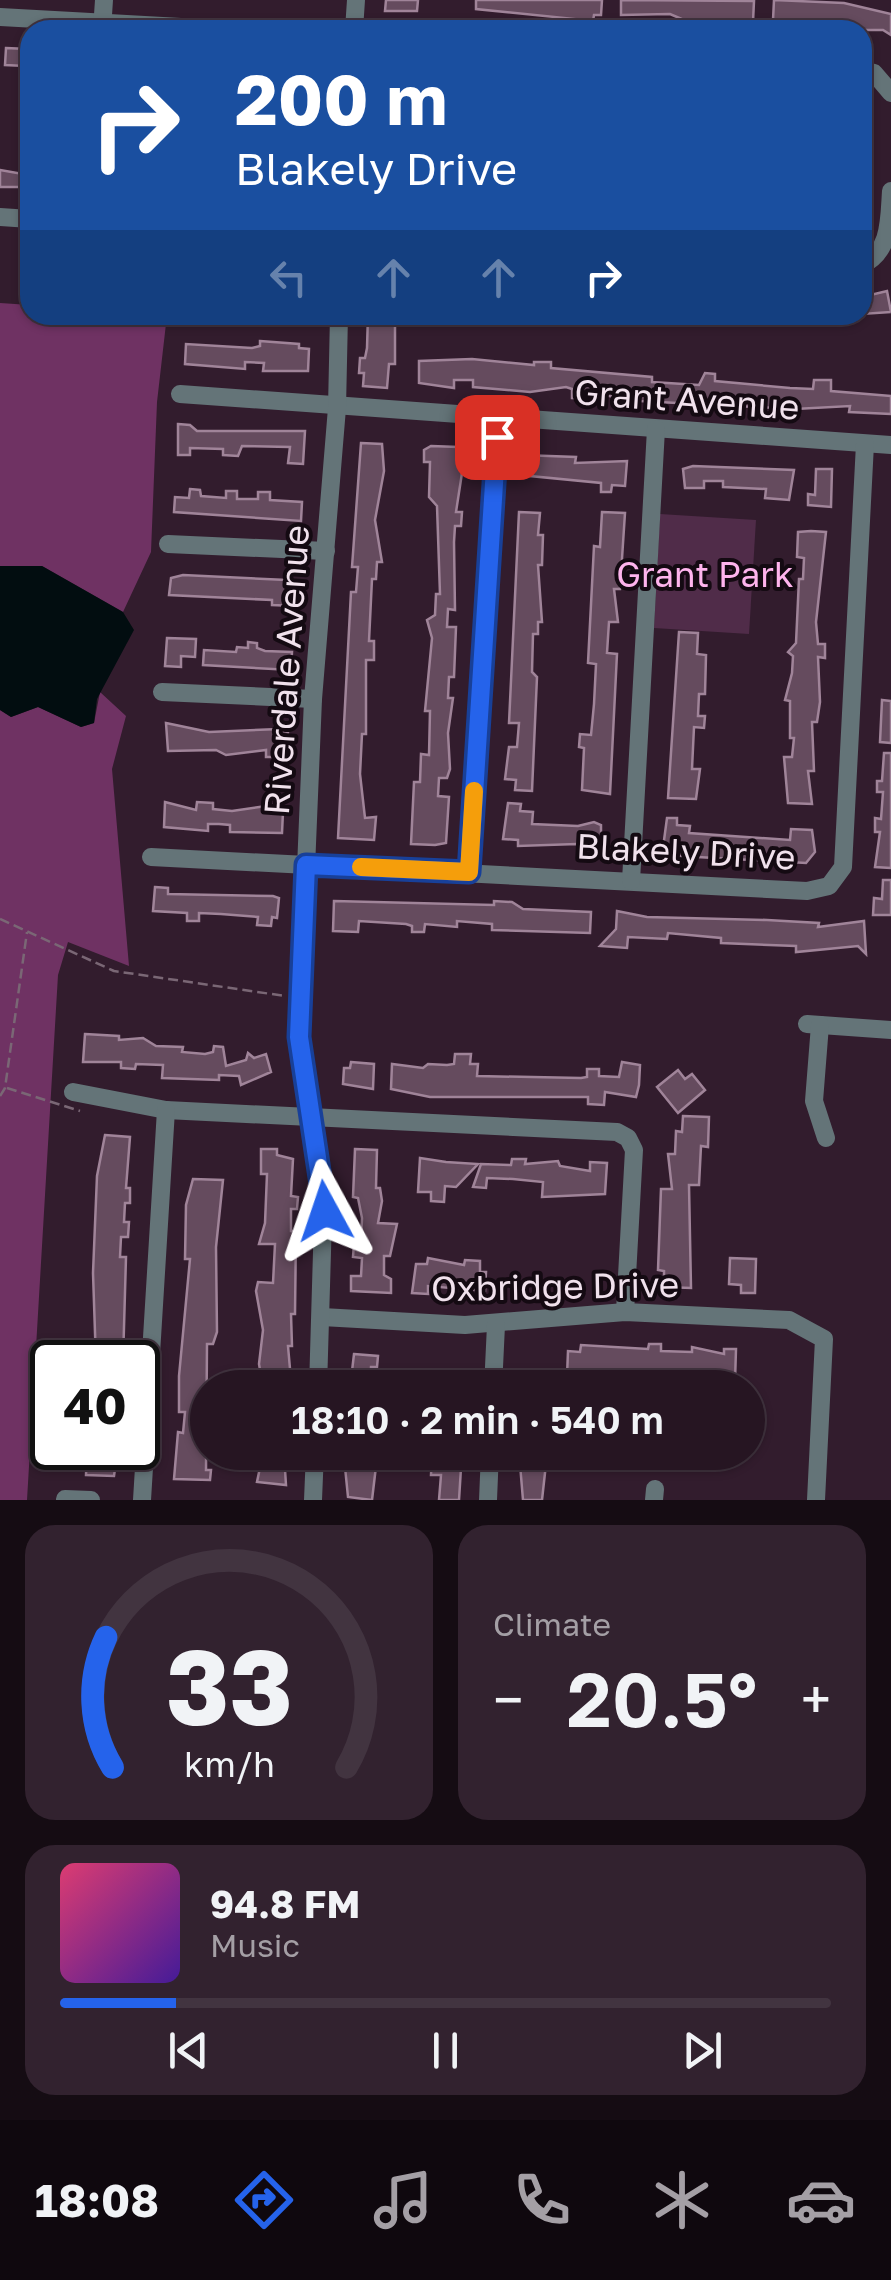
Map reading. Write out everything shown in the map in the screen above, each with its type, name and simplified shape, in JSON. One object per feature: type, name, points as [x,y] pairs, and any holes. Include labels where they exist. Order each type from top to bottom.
[{"type":"street","points":[[0,17],[34,20]]},
{"type":"street","points":[[872,72],[891,93]]},
{"type":"street","points":[[872,260],[887,237],[891,191]]},
{"type":"street","name":"Riverdale Avenue","points":[[319,1370],[324,1184],[299,1037],[313,700],[339,325]]},
{"type":"street","name":"Grant Avenue","points":[[180,394],[498,420],[891,445]]},
{"type":"street","points":[[469,872],[498,420]]},
{"type":"street","points":[[631,881],[656,428]]},
{"type":"street","name":"Blakely Drive","points":[[151,857],[807,890],[830,886],[842,867],[865,444]]},
{"type":"street","points":[[168,544],[326,551]]},
{"type":"street","points":[[162,692],[313,700]]},
{"type":"street","points":[[826,1138],[814,1100],[814,1025],[891,1030]]},
{"type":"street","points":[[73,1092],[166,1110],[617,1132],[628,1138],[634,1150],[625,1312]]},
{"type":"street","points":[[142,1500],[166,1110]]},
{"type":"street","name":"Oxbridge Drive","points":[[322,1317],[496,1325],[625,1312],[789,1320],[824,1339],[816,1500]]},
{"type":"street","points":[[494,1370],[496,1325]]},
{"type":"street","points":[[313,1500],[314,1470]]},
{"type":"street","points":[[488,1500],[489,1470]]},
{"type":"street","points":[[65,1499],[91,1500]]},
{"type":"path","points":[[0,920],[114,972],[301,998]]},
{"type":"path","points":[[0,1096],[5,1088],[27,931]]},
{"type":"path","points":[[5,1088],[80,1110]]},
{"type":"green space","name":"Grant Park","points":[[660,514],[756,520],[749,634],[654,628]]},
{"type":"shaded area","points":[[0,303],[20,304],[20,325],[166,325],[157,402],[151,552],[123,612],[42,566],[0,566]]},
{"type":"shaded area","points":[[0,566],[42,566],[123,612],[134,630],[97,699],[94,723],[81,727],[38,707],[11,717],[0,710]]},
{"type":"shaded area","points":[[100,692],[126,716],[112,769],[129,966],[68,942],[58,975],[36,1340],[30,1340],[27,1500],[0,1500],[0,710],[11,717],[38,707],[81,727],[94,723]]},
{"type":"building","points":[[386,0],[418,0],[417,11],[385,11]]},
{"type":"building","points":[[476,0],[602,0],[601,15],[594,15],[593,20],[476,9]]},
{"type":"building","points":[[621,0],[754,1],[753,20],[621,15]]},
{"type":"building","points":[[774,0],[844,3],[891,14],[891,35],[872,30],[872,20],[773,20]]},
{"type":"building","points":[[6,48],[20,49],[20,66],[5,65]]},
{"type":"building","points":[[0,170],[20,173],[20,187],[0,187]]},
{"type":"building","points":[[887,291],[891,312],[872,313],[872,295]]},
{"type":"building","points":[[368,325],[395,325],[395,364],[389,364],[387,388],[363,386],[360,358],[365,358]]},
{"type":"building","points":[[260,341],[299,344],[299,348],[309,349],[308,371],[263,371],[264,363],[245,362],[245,369],[185,364],[186,344],[252,348],[260,346]]},
{"type":"building","points":[[472,359],[534,365],[551,362],[551,368],[699,385],[705,373],[715,374],[715,381],[790,388],[813,389],[814,380],[831,380],[831,391],[891,396],[891,414],[849,412],[850,406],[795,409],[639,401],[591,393],[590,399],[572,398],[572,389],[566,387],[530,392],[473,387],[473,380],[454,380],[454,388],[419,383],[419,361]]},
{"type":"building","points":[[178,424],[190,425],[197,431],[305,431],[303,464],[288,463],[290,447],[242,446],[238,456],[223,455],[223,449],[190,448],[190,455],[178,455]]},
{"type":"building","points":[[361,443],[382,444],[384,471],[375,520],[382,562],[377,562],[376,579],[372,579],[369,641],[374,641],[374,660],[366,660],[366,734],[362,734],[360,774],[365,818],[376,817],[374,840],[338,838],[351,592],[356,592],[358,567],[352,567]]},
{"type":"building","points":[[431,446],[458,447],[457,460],[464,460],[456,512],[462,512],[461,526],[455,526],[454,542],[455,610],[448,609],[447,627],[456,627],[454,677],[449,677],[448,698],[453,698],[448,733],[450,769],[447,778],[439,778],[438,796],[449,797],[446,843],[435,845],[411,844],[414,782],[420,782],[421,754],[429,755],[430,711],[425,711],[432,638],[427,620],[435,615],[436,594],[440,594],[437,506],[429,497],[430,462],[424,462],[424,450]]},
{"type":"building","points":[[521,455],[576,457],[575,463],[627,461],[625,486],[612,485],[611,492],[601,492],[601,483],[520,475]]},
{"type":"building","points":[[693,466],[794,470],[789,500],[765,498],[766,489],[723,487],[723,481],[704,481],[704,488],[685,488],[683,469]]},
{"type":"building","points":[[816,469],[832,469],[831,507],[808,505],[808,494],[815,495]]},
{"type":"building","points":[[190,489],[200,490],[201,496],[226,498],[226,491],[237,491],[237,499],[258,499],[258,492],[270,492],[270,500],[302,502],[301,521],[174,512],[175,497],[189,498]]},
{"type":"building","points":[[519,512],[540,513],[538,535],[543,535],[542,565],[538,565],[542,622],[538,622],[538,634],[533,634],[532,672],[537,677],[532,791],[515,790],[516,780],[505,779],[509,747],[517,747],[519,723],[509,723]]},
{"type":"building","points":[[602,512],[625,513],[620,589],[614,589],[618,622],[609,622],[607,653],[617,654],[610,794],[582,790],[584,748],[579,747],[580,734],[591,735],[596,664],[588,663],[594,546],[600,547]]},
{"type":"building","points":[[798,532],[826,532],[816,622],[818,644],[825,644],[825,658],[818,657],[820,702],[817,722],[812,722],[814,771],[808,771],[812,804],[788,803],[784,757],[792,757],[794,738],[790,738],[790,701],[785,700],[792,673],[793,656],[788,652],[796,643],[799,579],[803,579],[804,558],[797,557]]},
{"type":"building","points":[[183,575],[287,580],[296,584],[295,606],[272,605],[272,600],[169,595],[171,578]]},
{"type":"building","points":[[679,632],[698,633],[697,654],[706,655],[705,694],[699,694],[698,716],[705,716],[704,728],[694,727],[692,769],[700,769],[696,799],[668,798]]},
{"type":"building","points":[[167,638],[196,639],[195,657],[181,656],[181,667],[165,666]]},
{"type":"building","points":[[248,642],[257,643],[257,648],[265,651],[292,652],[291,670],[203,665],[204,650],[236,652],[237,647],[248,648]]},
{"type":"building","points":[[882,700],[891,701],[891,743],[880,742]]},
{"type":"building","points":[[166,723],[209,732],[279,729],[288,732],[287,751],[276,751],[276,757],[266,757],[266,750],[226,755],[216,750],[168,751]]},
{"type":"building","points":[[884,753],[891,753],[891,868],[875,867],[880,832],[875,832],[875,818],[881,819],[883,792],[877,792],[877,781],[882,781]]},
{"type":"building","points":[[165,802],[196,810],[197,802],[213,803],[213,809],[232,811],[273,805],[272,811],[283,812],[282,833],[230,832],[230,825],[219,824],[208,824],[208,831],[164,827]]},
{"type":"building","points":[[508,803],[521,804],[520,811],[533,812],[532,824],[601,825],[601,836],[608,836],[607,851],[577,844],[518,846],[518,840],[503,839]]},
{"type":"building","points":[[667,818],[677,818],[677,825],[690,826],[689,833],[790,840],[791,829],[812,830],[815,852],[806,863],[662,855]]},
{"type":"building","points":[[883,880],[891,880],[891,915],[873,915],[874,898],[882,899]]},
{"type":"building","points":[[155,887],[168,888],[168,894],[273,896],[279,898],[277,918],[272,917],[271,926],[257,925],[258,917],[221,914],[199,913],[199,921],[187,921],[187,913],[153,911]]},
{"type":"building","points":[[334,901],[494,905],[494,901],[512,902],[523,909],[591,912],[590,933],[492,930],[492,924],[457,921],[457,927],[425,924],[424,932],[412,932],[412,926],[406,924],[359,921],[358,932],[333,931]]},
{"type":"building","points":[[617,911],[647,917],[819,923],[818,927],[864,921],[866,954],[858,946],[796,952],[796,946],[721,943],[721,938],[668,933],[667,939],[628,937],[627,948],[600,946],[616,929]]},
{"type":"building","points":[[85,1034],[119,1036],[119,1040],[143,1038],[156,1046],[183,1047],[182,1052],[205,1054],[213,1052],[214,1046],[223,1047],[226,1066],[246,1060],[248,1053],[254,1058],[266,1054],[271,1072],[241,1085],[239,1076],[219,1075],[219,1080],[162,1078],[163,1065],[136,1064],[135,1069],[121,1068],[121,1062],[83,1062]]},
{"type":"building","points":[[455,1054],[471,1054],[470,1064],[478,1064],[477,1076],[581,1078],[587,1077],[587,1069],[599,1069],[599,1076],[619,1077],[622,1062],[640,1065],[639,1085],[636,1097],[605,1092],[604,1105],[588,1104],[588,1097],[430,1097],[391,1089],[392,1064],[423,1068],[428,1064],[454,1064]]},
{"type":"building","points":[[351,1062],[374,1064],[373,1089],[343,1084],[344,1068],[350,1068]]},
{"type":"building","points":[[678,1070],[685,1079],[692,1074],[705,1090],[678,1113],[657,1087]]},
{"type":"building","points":[[683,1116],[709,1117],[708,1147],[701,1146],[699,1185],[689,1185],[691,1288],[664,1287],[664,1271],[658,1270],[661,1189],[672,1189],[668,1154],[675,1154],[676,1131],[682,1132]]},
{"type":"building","points":[[105,1135],[130,1137],[126,1188],[130,1188],[130,1203],[125,1203],[124,1222],[129,1222],[128,1237],[121,1237],[120,1257],[126,1257],[124,1340],[95,1340],[97,1176]]},
{"type":"building","points":[[261,1149],[277,1149],[277,1155],[293,1159],[291,1196],[298,1197],[297,1209],[291,1209],[291,1231],[296,1231],[295,1314],[291,1314],[292,1346],[288,1346],[290,1370],[260,1370],[259,1364],[263,1330],[256,1291],[258,1282],[273,1283],[275,1244],[259,1244],[265,1223],[267,1174],[261,1174]]},
{"type":"building","points":[[355,1149],[377,1150],[376,1188],[380,1188],[382,1201],[378,1223],[397,1224],[390,1256],[384,1256],[384,1275],[391,1279],[391,1293],[351,1291],[351,1276],[361,1276],[362,1258],[353,1257],[354,1243],[361,1244],[362,1218],[358,1198],[353,1197]]},
{"type":"building","points":[[420,1158],[478,1164],[456,1187],[445,1186],[444,1202],[431,1201],[431,1192],[418,1192]]},
{"type":"building","points":[[512,1159],[526,1159],[525,1164],[558,1161],[560,1166],[590,1171],[590,1162],[607,1163],[605,1194],[542,1197],[543,1182],[513,1179],[487,1178],[486,1188],[473,1187],[481,1164],[511,1165]]},
{"type":"building","points":[[193,1179],[223,1180],[216,1247],[217,1332],[213,1344],[207,1344],[207,1370],[190,1370],[190,1470],[211,1470],[210,1480],[174,1479],[178,1432],[183,1433],[185,1412],[179,1412],[179,1376],[190,1259],[185,1259],[186,1205]]},
{"type":"building","points":[[428,1258],[464,1265],[465,1260],[480,1261],[480,1272],[486,1272],[485,1291],[428,1286],[428,1294],[412,1293],[416,1264],[427,1264]]},
{"type":"building","points":[[730,1258],[756,1259],[755,1293],[741,1293],[741,1285],[729,1284]]},
{"type":"building","points":[[649,1344],[661,1344],[661,1351],[692,1352],[692,1347],[724,1354],[724,1349],[736,1349],[735,1370],[567,1370],[568,1351],[580,1352],[581,1345],[648,1349]]},
{"type":"building","points":[[354,1354],[378,1356],[377,1367],[352,1370]]},
{"type":"building","points":[[86,1470],[115,1470],[114,1476],[86,1475]]},
{"type":"building","points":[[259,1470],[285,1470],[286,1485],[257,1482]]},
{"type":"building","points":[[345,1470],[376,1470],[372,1500],[348,1497]]},
{"type":"building","points":[[431,1470],[461,1470],[459,1500],[439,1500],[441,1475],[431,1475]]},
{"type":"building","points":[[520,1470],[545,1470],[542,1500],[523,1500]]},
{"type":"slow traffic","points":[[361,867],[469,872],[474,791]]},
{"type":"route","points":[[325,1211],[324,1184],[299,1037],[306,865],[469,872],[497,437]]}]
